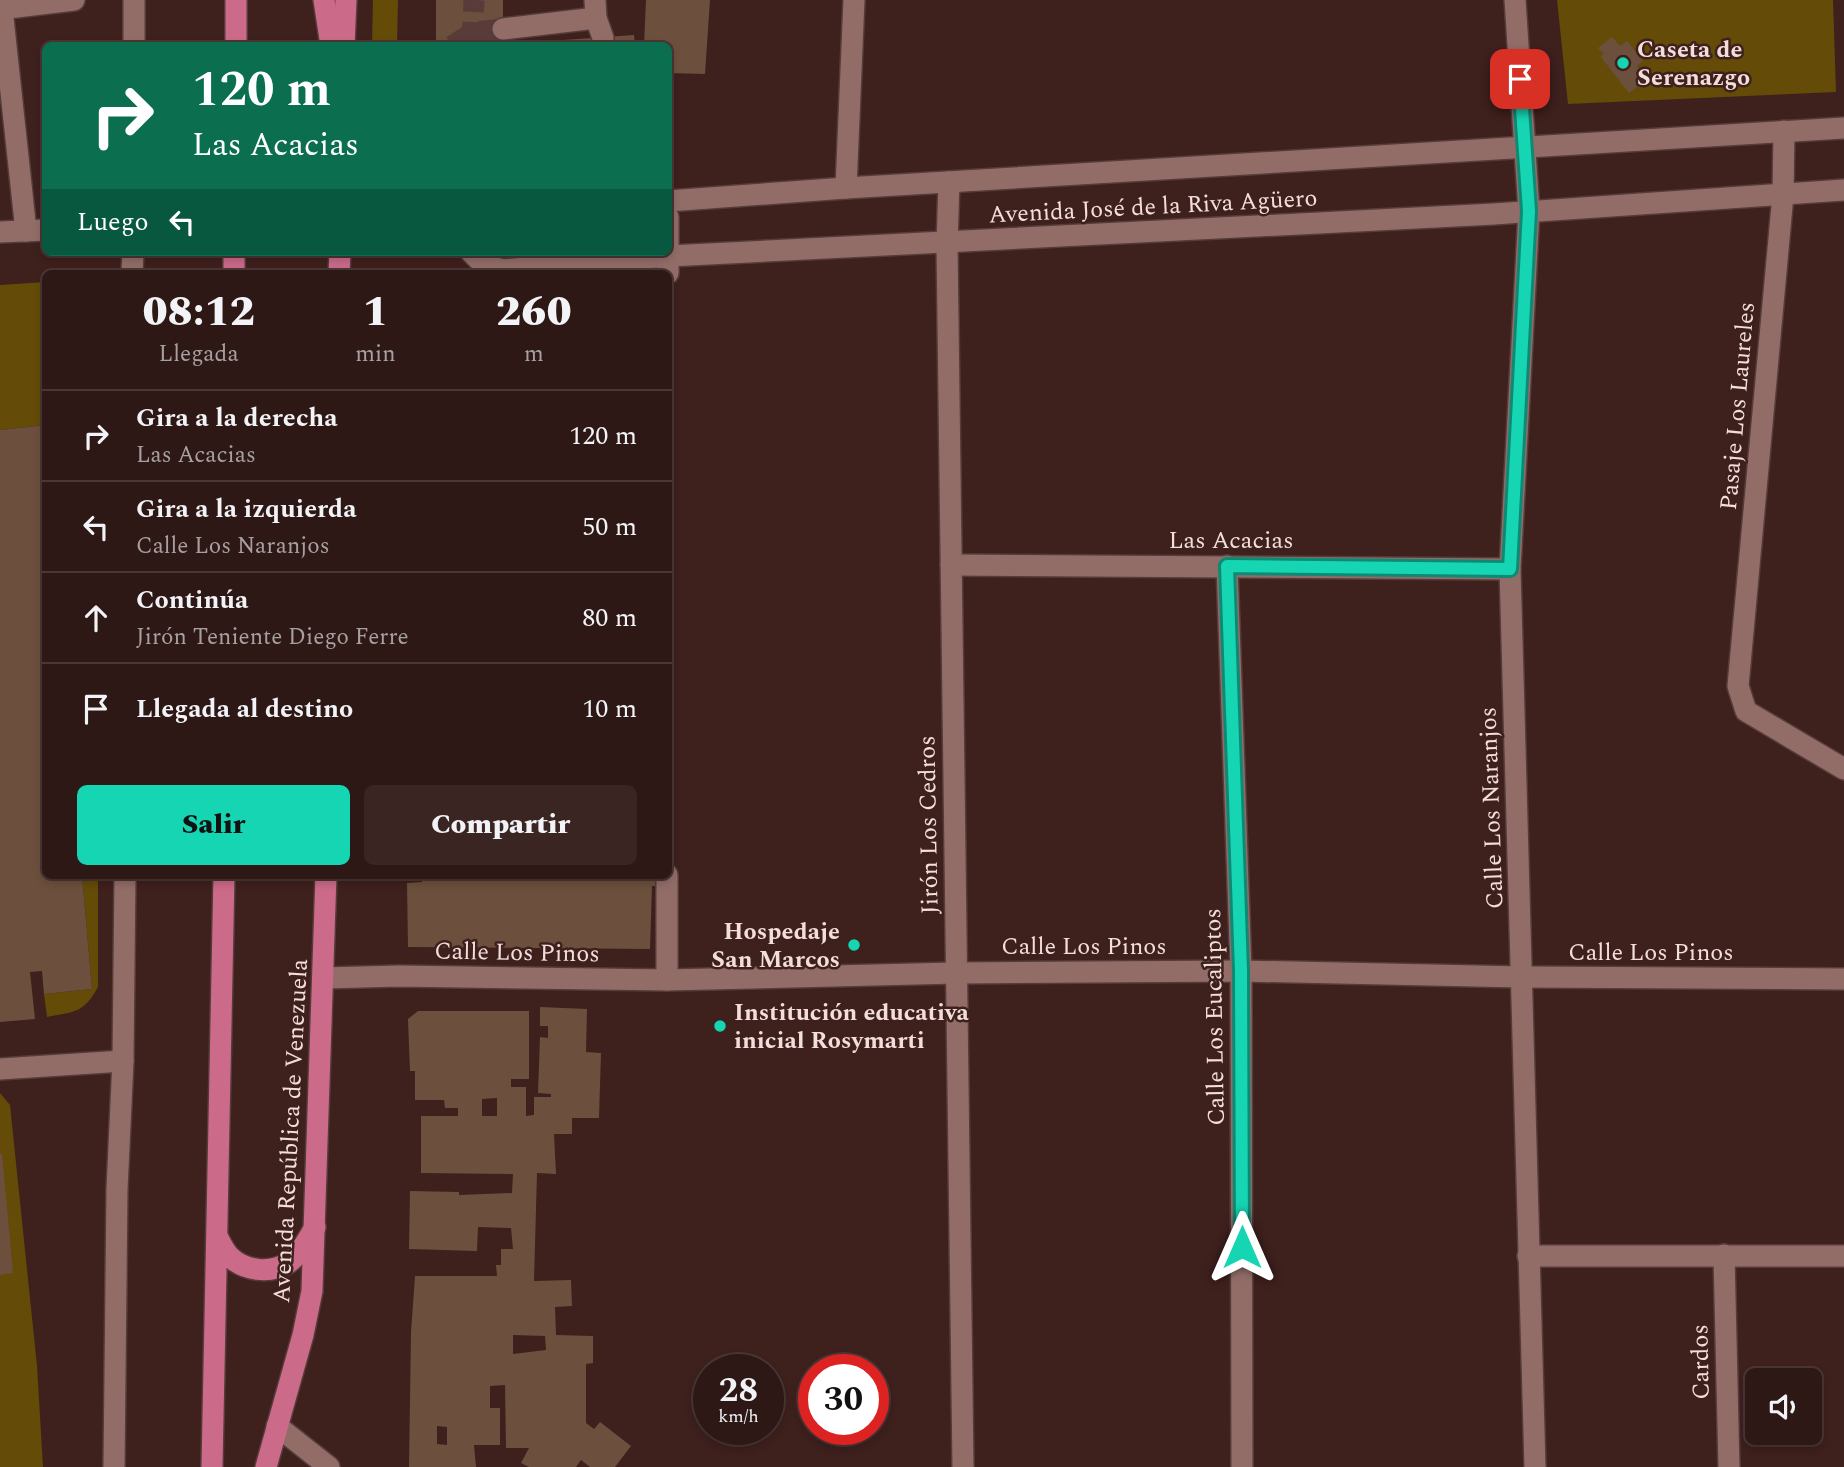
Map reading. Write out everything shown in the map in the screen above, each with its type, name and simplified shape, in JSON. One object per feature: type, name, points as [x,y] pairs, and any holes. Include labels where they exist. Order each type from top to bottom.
[{"type":"main road","points":[[236,0],[236,42]]},
{"type":"main road","points":[[324,0],[330,42]]},
{"type":"main road","points":[[344,42],[345,0]]},
{"type":"main road","points":[[212,1467],[224,879]]},
{"type":"main road","name":"Avenida República de Venezuela","points":[[266,1467],[309,1311],[316,1227],[326,879]]},
{"type":"main road","points":[[218,1238],[229,1256],[247,1268],[268,1270],[288,1263],[316,1227]]},
{"type":"street","points":[[0,232],[36,230],[1,9],[74,0]]},
{"type":"street","points":[[134,0],[134,42]]},
{"type":"street","points":[[846,188],[854,0]]},
{"type":"street","name":"Calle Los Naranjos","points":[[1515,0],[1529,211],[1510,569],[1535,1467]]},
{"type":"street","points":[[503,29],[598,19]]},
{"type":"street","name":"Avenida José de la Riva Agüero","points":[[672,201],[1844,128]]},
{"type":"street","name":"Pasaje Los Laureles","points":[[1784,131],[1783,195],[1738,686],[1746,711],[1844,769]]},
{"type":"street","name":"Jirón Los Cedros","points":[[949,182],[947,244],[963,1467]]},
{"type":"street","name":"Avenida José de la Riva Agüero","points":[[530,270],[668,265],[947,244],[1844,190]]},
{"type":"street","name":"Avenida José de la Riva Agüero","points":[[475,256],[484,265],[500,270]]},
{"type":"street","name":"Las Acacias","points":[[951,565],[1510,569]]},
{"type":"street","name":"Calle Los Eucaliptos","points":[[1227,566],[1241,971],[1242,1467]]},
{"type":"street","points":[[114,1467],[117,1189],[123,1061],[125,879]]},
{"type":"street","points":[[667,879],[667,980]]},
{"type":"street","name":"Calle Los Pinos","points":[[324,978],[399,976],[667,980],[956,973],[1241,971],[1522,977],[1844,979]]},
{"type":"street","points":[[0,1069],[123,1061]]},
{"type":"street","name":"Cardos","points":[[1724,1255],[1729,1467]]},
{"type":"street","points":[[1528,1256],[1844,1256]]},
{"type":"street","points":[[277,1426],[329,1467]]},
{"type":"shaded area","points":[[373,0],[398,0],[397,42],[372,42]]},
{"type":"shaded area","points":[[1557,0],[1833,0],[1836,92],[1568,104]]},
{"type":"shaded area","points":[[42,282],[42,425],[0,430],[0,285]]},
{"type":"shaded area","points":[[82,879],[98,879],[98,987],[83,1007],[47,1017],[44,994],[92,989]]},
{"type":"shaded area","points":[[0,1093],[10,1105],[37,1366],[43,1467],[0,1467]]},
{"type":"building","points":[[436,0],[503,0],[503,42],[436,42]]},
{"type":"building","points":[[646,0],[710,0],[705,74],[672,73],[672,42],[644,42]]},
{"type":"building","points":[[634,35],[635,42],[535,42]]},
{"type":"building","name":"Caseta de Serenazgo","points":[[1612,37],[1620,46],[1627,41],[1643,61],[1637,66],[1648,79],[1629,93],[1601,57],[1604,54],[1598,48]]},
{"type":"building","points":[[42,425],[42,879],[82,879],[92,989],[44,994],[42,971],[30,972],[35,1019],[0,1022],[0,430]]},
{"type":"building","points":[[422,879],[662,879],[662,886],[652,886],[650,949],[408,947],[407,883],[422,882]]},
{"type":"building","points":[[540,1007],[587,1009],[586,1052],[601,1053],[599,1118],[572,1118],[572,1134],[554,1134],[556,1174],[537,1173],[534,1281],[571,1280],[572,1306],[555,1307],[556,1335],[593,1336],[593,1363],[586,1364],[586,1423],[594,1429],[600,1422],[631,1446],[615,1467],[590,1467],[581,1460],[576,1467],[529,1467],[521,1463],[529,1448],[506,1448],[505,1385],[490,1386],[490,1408],[500,1408],[500,1445],[474,1445],[476,1467],[409,1467],[411,1332],[415,1276],[497,1276],[496,1265],[501,1265],[501,1249],[513,1249],[511,1228],[478,1227],[477,1251],[409,1249],[410,1191],[459,1192],[459,1195],[512,1193],[513,1174],[421,1173],[421,1116],[458,1116],[458,1108],[445,1108],[444,1100],[415,1100],[415,1071],[410,1071],[408,1019],[418,1011],[529,1011],[529,1079],[511,1079],[511,1087],[526,1087],[526,1116],[534,1115],[534,1097],[551,1097],[551,1094],[538,1093],[540,1037],[548,1038],[548,1026],[540,1026]],"holes":[[[497,1098],[497,1116],[482,1116],[482,1099]],[[513,1335],[545,1336],[546,1350],[513,1354]],[[437,1426],[447,1427],[447,1445],[437,1444]]]},
{"type":"building","points":[[0,1154],[13,1273],[0,1275]]},
{"type":"tunnel","points":[[472,42],[474,0]]},
{"type":"tunnel","points":[[458,42],[474,32],[503,29]]},
{"type":"place","name":"Caseta de Serenazgo","points":[[1623,63]]},
{"type":"place","name":"Hospedaje San Marcos","points":[[854,945]]},
{"type":"place","name":"Institución educativa inicial Rosymarti","points":[[720,1026]]},
{"type":"route","points":[[1242,1247],[1241,971],[1227,566],[1510,569],[1529,211],[1520,79]]}]
